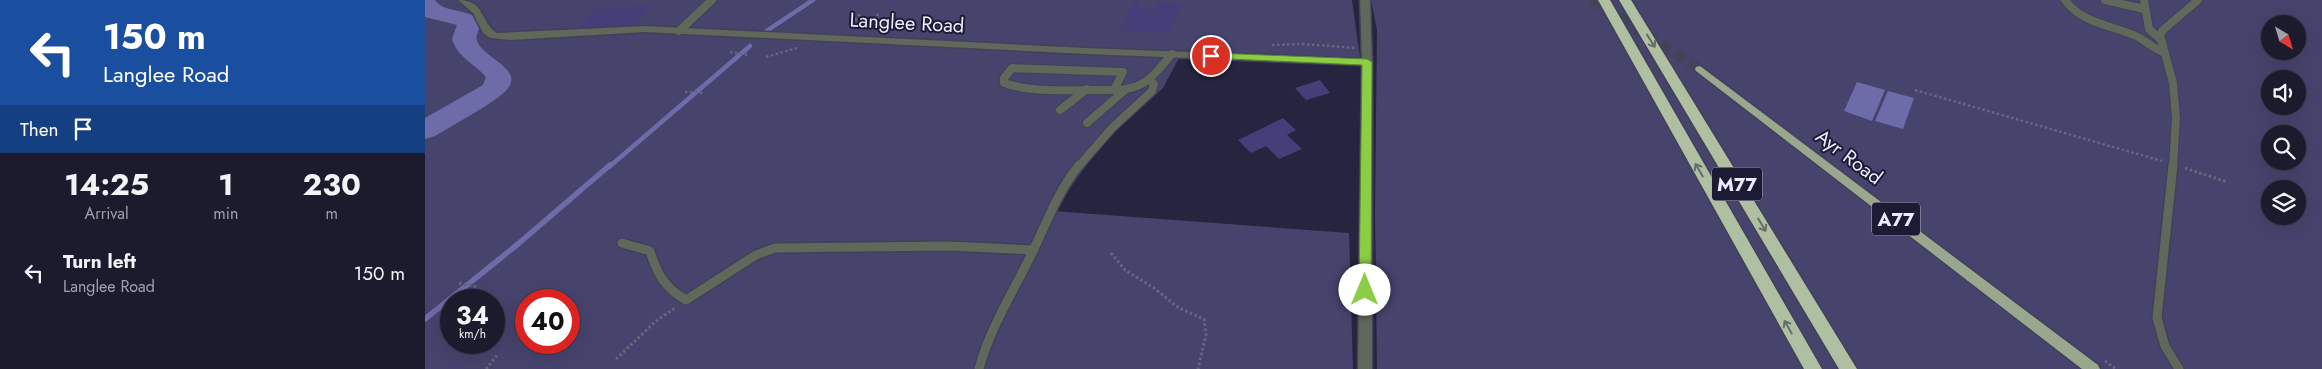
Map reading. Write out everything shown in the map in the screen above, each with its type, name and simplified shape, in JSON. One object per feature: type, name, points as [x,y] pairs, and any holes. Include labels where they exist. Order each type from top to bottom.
[{"type":"highway","name":"M77","points":[[1604,0],[1813,369]]},
{"type":"highway","name":"M77","points":[[1625,0],[1848,369]]},
{"type":"main road","name":"Ayr Road","points":[[1700,69],[2093,369]]},
{"type":"street","name":"Langlee Road","points":[[463,0],[478,12],[487,31],[494,36],[511,37],[611,29],[679,31],[1367,62]]},
{"type":"street","points":[[1365,0],[1367,48],[1365,369]]},
{"type":"lane","points":[[679,31],[712,0]]},
{"type":"lane","points":[[2065,0],[2082,15],[2134,35],[2165,53]]},
{"type":"lane","points":[[2105,0],[2144,9]]},
{"type":"lane","points":[[2144,0],[2144,9],[2149,29],[2160,39],[2173,83],[2176,118],[2173,165],[2157,318],[2165,346],[2179,369]]},
{"type":"lane","points":[[2160,39],[2163,30],[2198,0]]},
{"type":"lane","points":[[1114,90],[1123,72],[1012,68],[1004,78],[1004,82],[1016,87],[1114,90],[1136,90],[1145,85],[1172,54]]},
{"type":"lane","points":[[979,369],[982,353],[999,315],[1034,250],[1055,200],[1085,156],[1152,91],[1154,84],[1149,79]]},
{"type":"lane","points":[[1037,97],[1047,88]]},
{"type":"lane","points":[[1060,110],[1087,89]]},
{"type":"lane","points":[[1087,123],[1125,90]]},
{"type":"lane","points":[[622,242],[650,251],[656,270],[663,283],[671,292],[686,300],[755,255],[775,248],[949,246],[1034,250]]},
{"type":"path","points":[[877,16],[879,12]]},
{"type":"path","points":[[849,28],[861,14]]},
{"type":"path","points":[[1272,45],[1303,44],[1367,48]]},
{"type":"path","points":[[731,52],[748,55]]},
{"type":"path","points":[[1915,90],[2227,182]]},
{"type":"path","points":[[685,92],[704,93]]},
{"type":"path","points":[[1111,253],[1125,270],[1154,288],[1179,308],[1204,319],[1206,334],[1198,369]]},
{"type":"path","points":[[459,283],[477,287]]},
{"type":"path","points":[[616,359],[656,321],[686,300]]},
{"type":"path","points":[[486,369],[498,354]]},
{"type":"shaded area","points":[[425,0],[1352,0],[1361,64],[1179,58],[1163,88],[1103,143],[1053,211],[1349,233],[1353,369],[425,369]]},
{"type":"shaded area","points":[[1371,0],[2322,0],[2322,369],[1377,369],[1375,209],[1377,30]]},
{"type":"shaded area","points":[[1857,82],[1885,90],[1872,121],[1844,111]]},
{"type":"shaded area","points":[[1888,91],[1914,98],[1903,129],[1875,121]]},
{"type":"building","points":[[1135,0],[1138,0],[1138,8],[1153,9],[1157,2],[1182,4],[1168,33],[1119,30]]},
{"type":"building","points":[[650,5],[636,25],[581,27],[596,9]]},
{"type":"building","points":[[1320,80],[1330,93],[1306,100],[1295,88]]},
{"type":"building","points":[[1283,118],[1296,130],[1287,135],[1302,149],[1279,159],[1266,146],[1251,153],[1238,140]]},
{"type":"waterway","points":[[765,32],[813,0]]},
{"type":"waterway","points":[[425,3],[434,12],[459,17],[469,23],[465,34],[465,41],[469,49],[496,72],[499,77],[498,83],[492,90],[425,130]]},
{"type":"waterway","points":[[609,167],[750,46]]},
{"type":"waterway","points":[[425,319],[518,244],[610,165]]},
{"type":"tunnel","points":[[1591,0],[1700,69]]},
{"type":"route","points":[[1211,56],[1367,62],[1365,290]]}]
